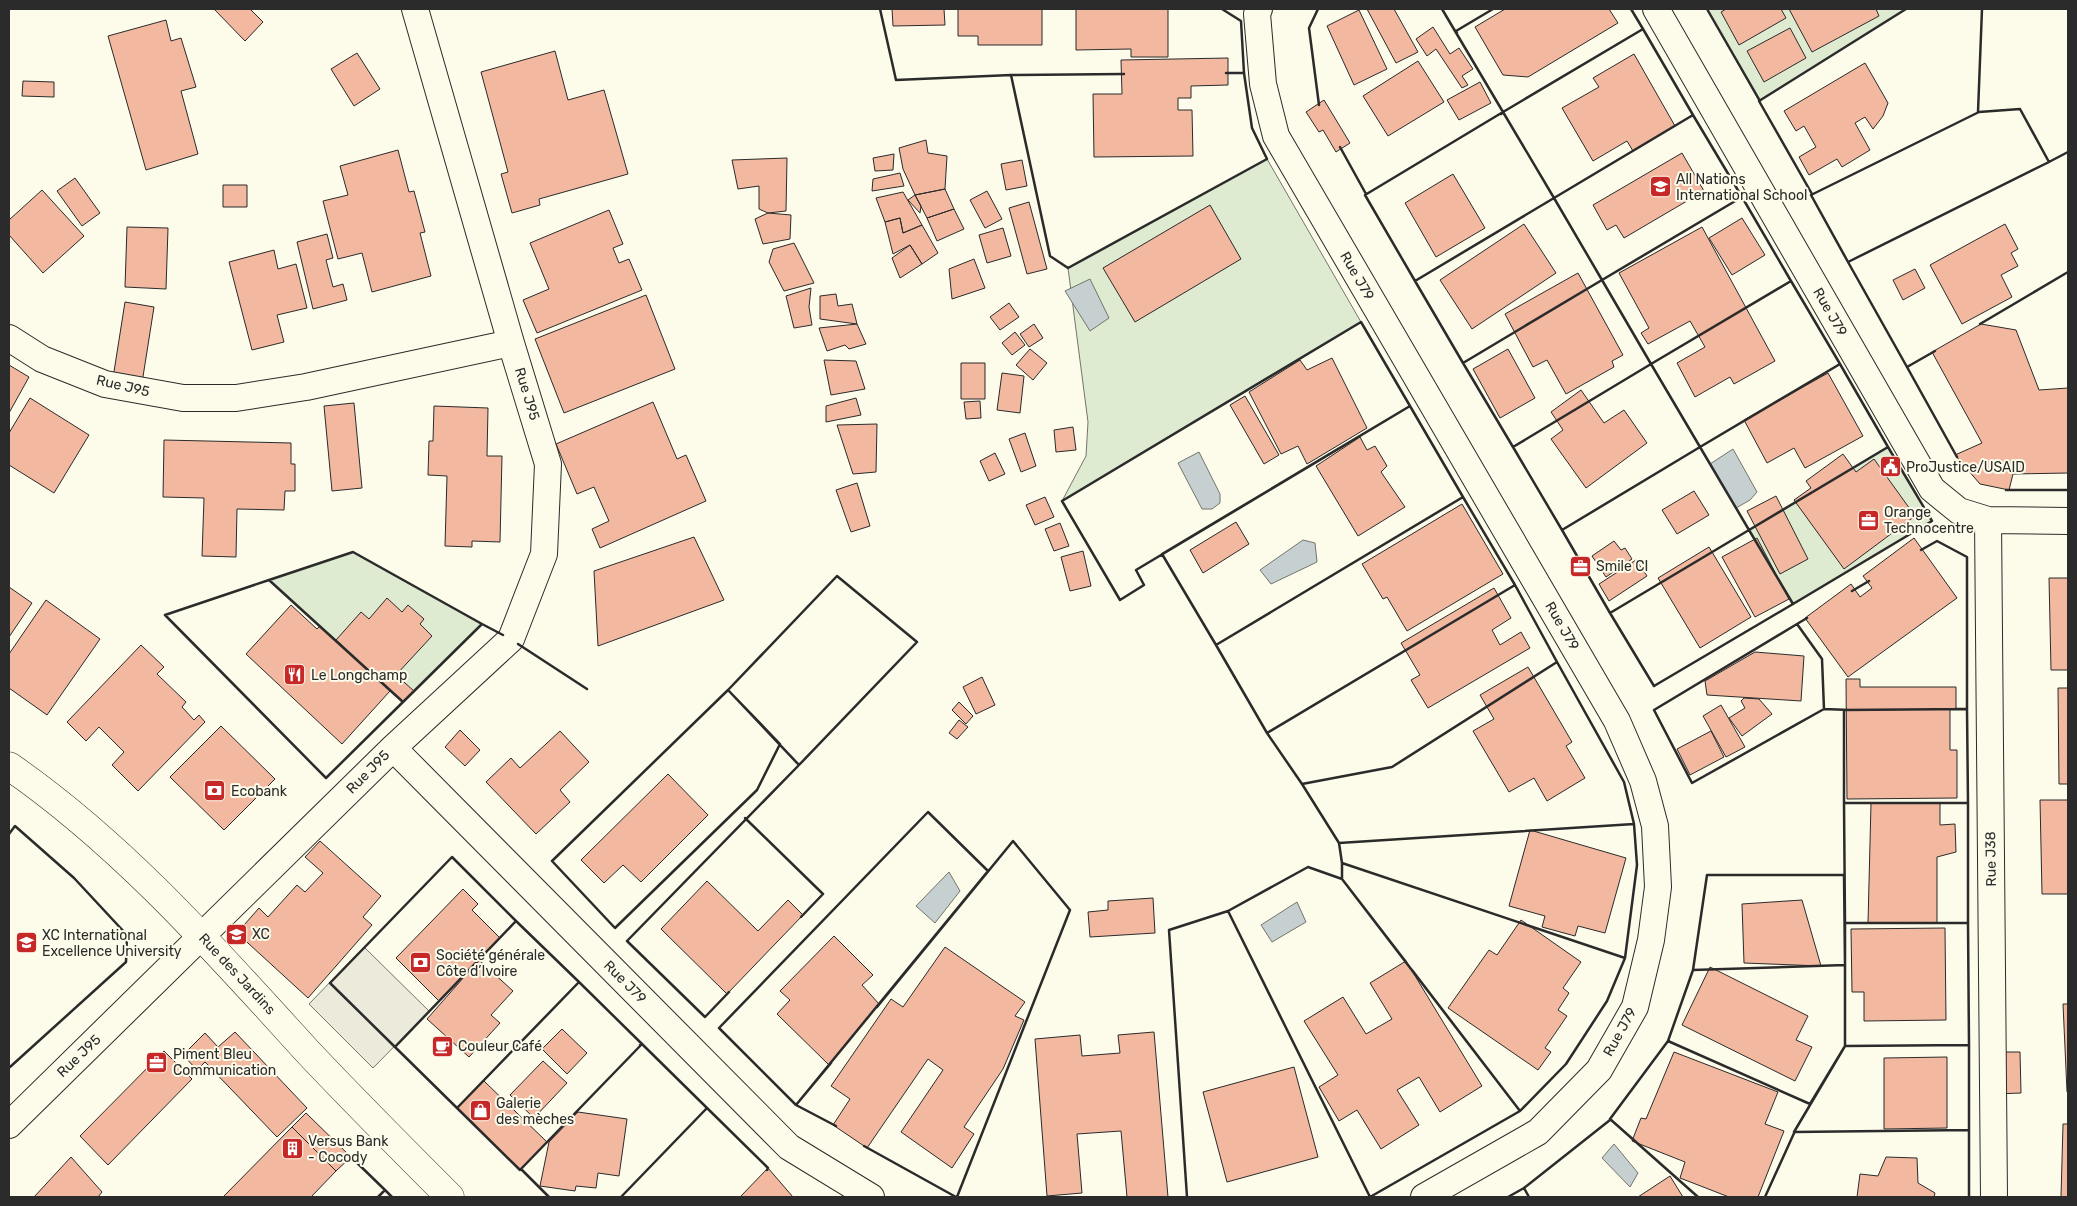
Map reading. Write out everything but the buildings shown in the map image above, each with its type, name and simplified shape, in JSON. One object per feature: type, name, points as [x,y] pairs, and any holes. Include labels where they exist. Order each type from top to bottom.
[{"type":"main road","name":"Rue des Jardins","points":[[9,766],[112,849],[202,936],[310,1053],[450,1197]]},
{"type":"street","name":"Rue J95","points":[[9,1125],[393,748],[511,640],[544,554],[548,464],[511,343],[415,9]]},
{"type":"street","name":"Rue J79","points":[[1259,9],[1257,14],[1263,84],[1276,136],[1617,721],[1643,781],[1655,826],[1658,887],[1651,940],[1635,1007],[1599,1070],[1538,1132],[1424,1197]]},
{"type":"street","name":"Rue J79","points":[[1656,9],[1932,489],[1958,510],[1988,520],[2068,521]]},
{"type":"street","name":"Rue J95","points":[[9,338],[42,358],[105,384],[183,398],[236,398],[306,387],[511,343]]},
{"type":"street","name":"Rue J38","points":[[1988,520],[1994,1197]]},
{"type":"street","name":"Rue J79","points":[[393,748],[788,1147],[871,1197]]},
{"type":"green space","points":[[1707,9],[1906,9],[1759,101]]},
{"type":"green space","points":[[1267,159],[1361,322],[1062,501],[1086,456],[1088,422],[1068,268]]},
{"type":"green space","points":[[1888,447],[1932,521],[1793,604],[1749,530]]},
{"type":"green space","points":[[353,552],[482,624],[403,702],[269,580]]},
{"type":"shaded area","points":[[1090,279],[1109,318],[1090,331],[1065,291]]},
{"type":"shaded area","points":[[1733,449],[1757,492],[1750,500],[1736,508],[1710,464]]},
{"type":"shaded area","points":[[1199,452],[1220,494],[1220,503],[1212,509],[1202,509],[1178,463]]},
{"type":"shaded area","points":[[1303,540],[1315,543],[1317,562],[1271,584],[1260,570]]},
{"type":"shaded area","points":[[949,872],[960,891],[935,923],[916,906]]},
{"type":"shaded area","points":[[1297,902],[1306,922],[1272,942],[1261,925]]},
{"type":"shaded area","points":[[364,947],[429,1011],[373,1068],[309,1004]]},
{"type":"shaded area","points":[[1614,1144],[1638,1173],[1630,1187],[1602,1158]]},
{"type":"wall","points":[[880,9],[896,80],[1011,75]]},
{"type":"wall","points":[[1124,74],[1011,75],[1050,256],[1068,268],[1267,159],[1252,128],[1244,73],[1241,21],[1222,9]]},
{"type":"wall","points":[[1318,9],[1309,28],[1319,105]]},
{"type":"wall","points":[[1442,9],[1503,112],[1501,114]]},
{"type":"wall","points":[[1457,33],[1456,31],[1493,9]]},
{"type":"wall","points":[[1631,9],[1643,29],[1641,30]]},
{"type":"wall","points":[[1707,9],[1760,101]]},
{"type":"wall","points":[[1812,194],[1759,101],[1906,9]]},
{"type":"wall","points":[[1978,112],[1982,9]]},
{"type":"wall","points":[[1643,29],[1693,115],[1554,198],[1503,112],[1643,29]]},
{"type":"wall","points":[[1226,73],[1244,73]]},
{"type":"wall","points":[[2020,109],[2049,162],[1848,262],[1811,195],[1979,112],[2020,109]]},
{"type":"wall","points":[[1503,112],[1554,198],[1415,281],[1365,195],[1503,112]]},
{"type":"wall","points":[[1693,115],[1742,197],[1602,280],[1554,198],[1693,115]]},
{"type":"wall","points":[[1340,147],[1366,194]]},
{"type":"wall","points":[[2047,163],[2068,152]]},
{"type":"wall","points":[[1742,197],[1791,281],[1651,364],[1602,280],[1742,197]]},
{"type":"wall","points":[[1554,198],[1602,280],[1463,363],[1415,281],[1554,198]]},
{"type":"wall","points":[[1850,261],[1848,262],[1907,367],[1935,351]]},
{"type":"wall","points":[[1980,324],[2068,272]]},
{"type":"wall","points":[[1602,280],[1651,364],[1513,447],[1463,363],[1602,280]]},
{"type":"wall","points":[[1791,281],[1840,364],[1700,447],[1651,364],[1791,281]]},
{"type":"wall","points":[[1361,322],[1410,406],[1136,570],[1144,585],[1120,600],[1062,501],[1361,322]]},
{"type":"wall","points":[[1651,364],[1700,447],[1562,530],[1513,447],[1651,364]]},
{"type":"wall","points":[[1840,364],[1888,447],[1749,530],[1700,447],[1840,364]]},
{"type":"wall","points":[[1909,366],[1907,367],[1957,457]]},
{"type":"wall","points":[[1410,406],[1463,497],[1216,645],[1162,554],[1410,406]]},
{"type":"wall","points":[[1700,447],[1749,530],[1610,613],[1562,530],[1700,447]]},
{"type":"wall","points":[[1888,447],[1932,521],[1793,604],[1749,530],[1888,447]]},
{"type":"wall","points":[[2006,490],[2068,490]]},
{"type":"wall","points":[[1463,497],[1515,585],[1267,733],[1216,645],[1463,497]]},
{"type":"wall","points":[[1749,530],[1793,604],[1654,686],[1610,613],[1749,530]]},
{"type":"wall","points":[[1921,550],[1937,541],[1967,557],[1967,709],[1955,709]]},
{"type":"wall","points":[[353,552],[482,624],[403,702],[269,580],[353,552]]},
{"type":"wall","points":[[728,690],[780,744],[757,790],[615,928],[552,861],[728,690],[837,576],[917,642],[799,765],[728,690]]},
{"type":"wall","points":[[269,580],[403,702],[326,778],[165,615],[269,580]]},
{"type":"wall","points":[[1852,591],[1869,581]]},
{"type":"wall","points":[[1515,585],[1557,662],[1392,767],[1302,784],[1267,733],[1515,585]]},
{"type":"wall","points":[[1797,624],[1822,659],[1824,709],[1692,783],[1654,710],[1797,624],[1807,618]]},
{"type":"wall","points":[[482,624],[503,635]]},
{"type":"wall","points":[[1797,624],[1822,659],[1824,709],[1850,710]]},
{"type":"wall","points":[[518,644],[587,689]]},
{"type":"wall","points":[[1557,662],[1624,782],[1634,824],[1339,843],[1302,784],[1392,767],[1557,662]]},
{"type":"wall","points":[[1967,709],[1968,803],[1844,803],[1844,710],[1967,709]]},
{"type":"wall","points":[[729,992],[705,1017],[627,941],[799,765]]},
{"type":"wall","points":[[1844,803],[1968,803],[1968,923],[1845,923],[1844,803]]},
{"type":"wall","points":[[928,812],[988,871],[796,1105],[719,1028],[928,812]]},
{"type":"wall","points":[[745,818],[823,894],[801,917]]},
{"type":"wall","points":[[1634,824],[1637,865],[1625,958],[1342,863],[1339,843],[1634,824]]},
{"type":"wall","points":[[9,834],[15,826],[74,878],[127,935],[126,962],[9,1066]]},
{"type":"wall","points":[[877,1007],[1013,841],[1070,910],[957,1197]]},
{"type":"wall","points":[[452,857],[516,921],[395,1047],[330,983],[452,857]]},
{"type":"wall","points":[[1342,863],[1625,958],[1607,1001],[1566,1064],[1520,1111],[1342,879],[1342,863]]},
{"type":"wall","points":[[1370,1197],[1228,911],[1308,867],[1342,879],[1406,962]]},
{"type":"wall","points":[[1707,875],[1844,875],[1845,965],[1693,970],[1707,875]]},
{"type":"wall","points":[[1187,1197],[1169,930],[1228,911]]},
{"type":"wall","points":[[516,921],[579,982],[457,1108],[395,1047],[516,921]]},
{"type":"wall","points":[[1845,923],[1968,923],[1969,1045],[1845,1046],[1845,923]]},
{"type":"wall","points":[[1845,965],[1845,1046],[1810,1104],[1668,1041],[1693,970],[1845,965]]},
{"type":"wall","points":[[1370,1197],[1520,1111],[1412,970]]},
{"type":"wall","points":[[579,982],[642,1044],[520,1170],[457,1108],[579,982]]},
{"type":"wall","points":[[1669,1041],[1610,1119],[1698,1197]]},
{"type":"wall","points":[[621,1197],[707,1108],[642,1044],[640,1045]]},
{"type":"wall","points":[[1969,1045],[1969,1130],[1794,1132],[1845,1046],[1969,1045]]},
{"type":"wall","points":[[831,1063],[796,1105],[836,1126]]},
{"type":"wall","points":[[706,1109],[768,1168],[767,1170]]},
{"type":"wall","points":[[1529,1197],[1524,1188],[1610,1120]]},
{"type":"wall","points":[[1969,1130],[1969,1197]]},
{"type":"wall","points":[[1765,1197],[1795,1131]]},
{"type":"wall","points":[[864,1146],[956,1197]]},
{"type":"wall","points":[[349,1155],[385,1190],[378,1197]]},
{"type":"wall","points":[[521,1169],[549,1197]]},
{"type":"wall","points":[[1508,1197],[1524,1188]]},
{"type":"wall","points":[[385,1190],[392,1197]]},
{"type":"place","name":"All Nations International School","points":[[1660,187]]},
{"type":"place","name":"ProJustice/USAID","points":[[1890,467]]},
{"type":"place","name":"Orange Technocentre","points":[[1868,520]]},
{"type":"place","name":"Smile CI","points":[[1580,566]]},
{"type":"place","name":"Le Longchamp","points":[[295,675]]},
{"type":"place","name":"Ecobank","points":[[215,791]]},
{"type":"place","name":"XC","points":[[236,934]]},
{"type":"place","name":"XC International Excellence University","points":[[26,943]]},
{"type":"place","name":"Société générale Côte d’Ivoire","points":[[420,963]]},
{"type":"place","name":"Couleur Café","points":[[442,1046]]},
{"type":"place","name":"Piment Bleu Communication","points":[[157,1062]]},
{"type":"place","name":"Galerie des mèches","points":[[480,1111]]},
{"type":"place","name":"Versus Bank - Cocody","points":[[292,1149]]}]
